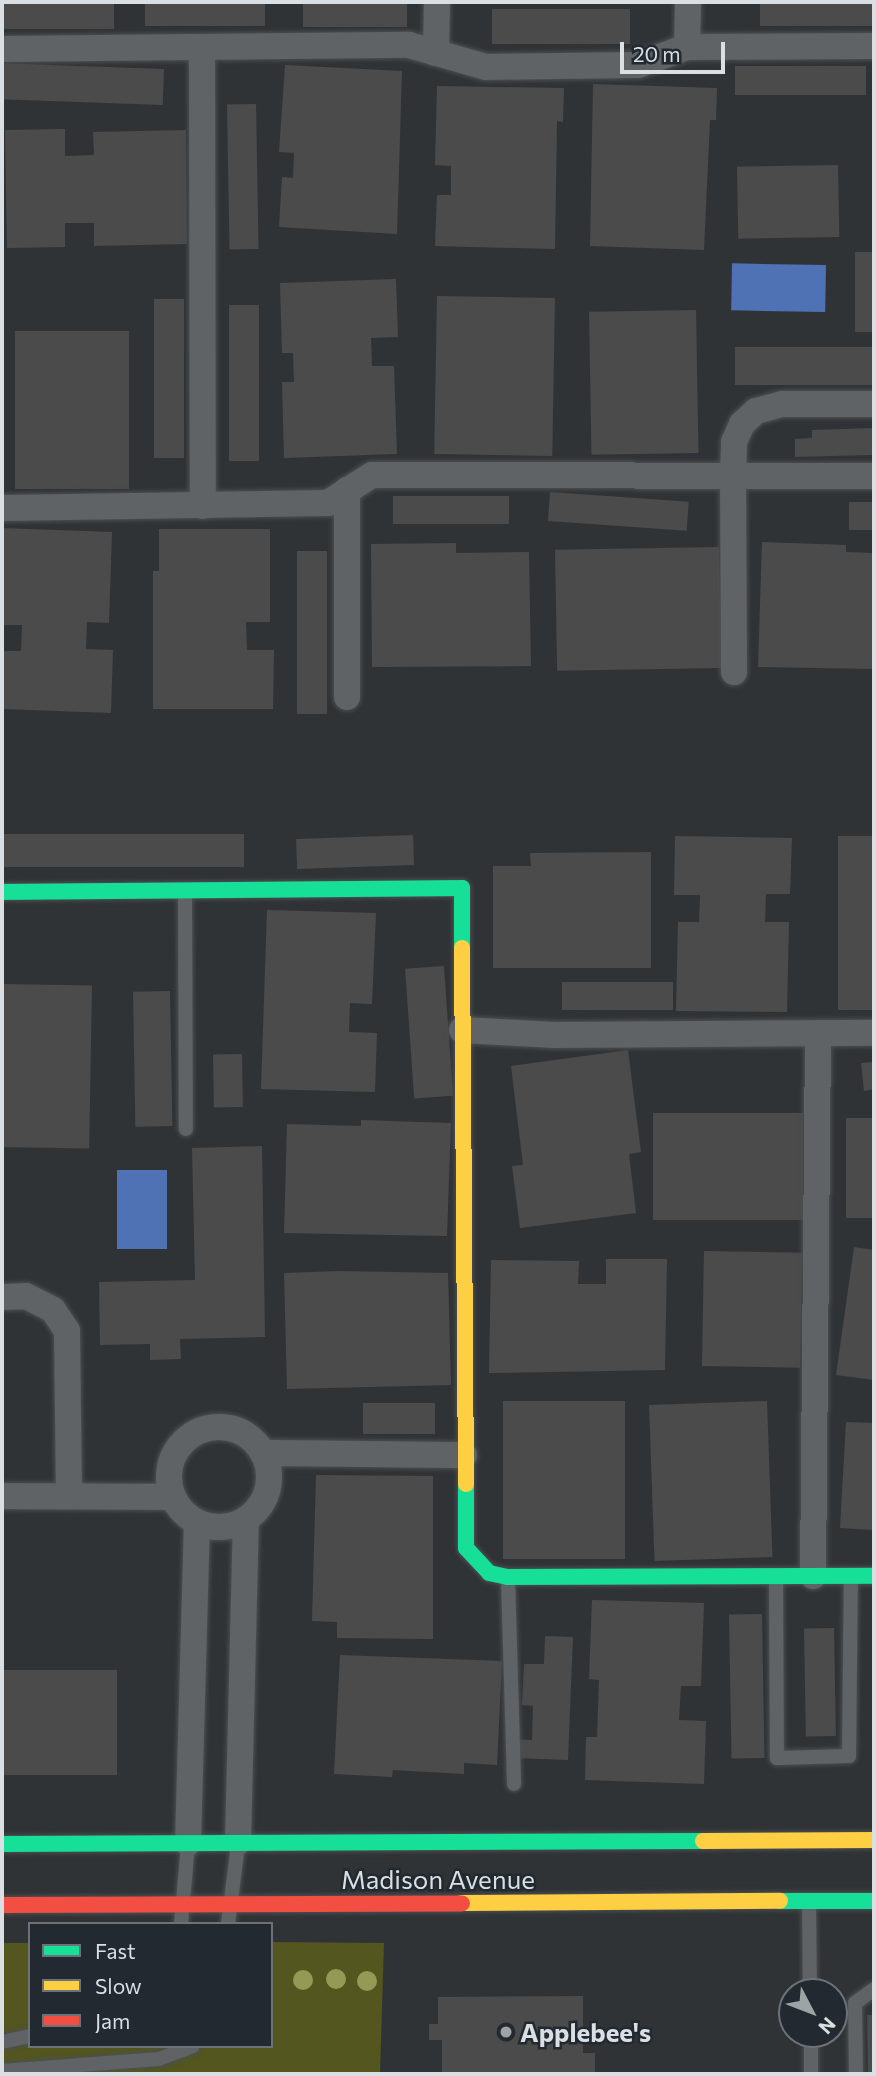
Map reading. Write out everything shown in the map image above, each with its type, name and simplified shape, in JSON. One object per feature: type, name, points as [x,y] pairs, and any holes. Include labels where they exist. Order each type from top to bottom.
[{"type":"main road","points":[[2,892],[462,888],[466,1548],[489,1573],[508,1577],[874,1576]]},
{"type":"main road","name":"Madison Avenue","points":[[2,1844],[874,1840]]},
{"type":"main road","name":"Madison Avenue","points":[[2,1905],[874,1901]]},
{"type":"street","points":[[436,53],[437,2]]},
{"type":"street","points":[[687,47],[688,2]]},
{"type":"street","points":[[2,49],[409,45],[486,67],[638,65],[687,47],[874,46]]},
{"type":"street","points":[[202,47],[203,506]]},
{"type":"street","points":[[734,672],[734,442],[742,424],[756,411],[782,404],[874,404]]},
{"type":"street","points":[[2,508],[328,503],[372,475],[874,476]]},
{"type":"street","points":[[347,491],[347,697]]},
{"type":"street","points":[[463,1030],[555,1035],[874,1033]]},
{"type":"street","points":[[813,1576],[818,1033]]},
{"type":"street","points":[[2,1297],[26,1296],[53,1310],[67,1331],[69,1495]]},
{"type":"street","points":[[227,1427],[254,1441],[264,1453],[268,1475],[265,1497],[246,1519],[222,1527],[197,1522],[173,1497],[170,1467],[185,1441],[197,1432],[227,1427]]},
{"type":"street","points":[[264,1453],[464,1455]]},
{"type":"street","points":[[2,1496],[173,1497]]},
{"type":"street","points":[[238,1842],[246,1519]]},
{"type":"street","points":[[188,1843],[197,1522]]},
{"type":"lane","points":[[185,890],[186,1129]]},
{"type":"lane","points":[[776,1576],[777,1758],[849,1756],[851,1576]]},
{"type":"lane","points":[[508,1577],[514,1784]]},
{"type":"lane","points":[[228,1922],[238,1842]]},
{"type":"lane","points":[[181,1922],[188,1843]]},
{"type":"lane","points":[[808,1902],[810,1978]]},
{"type":"lane","points":[[856,2074],[855,2003],[874,1989]]},
{"type":"lane","points":[[2,2042],[28,2036]]},
{"type":"lane","points":[[2,2071],[159,2059],[187,2048]]},
{"type":"lane","points":[[811,2048],[811,2074]]},
{"type":"green space","points":[[273,1942],[384,1943],[380,2074],[2,2074],[2,1943],[28,1943],[28,2048],[273,2048]]},
{"type":"water","points":[[732,263],[826,265],[825,312],[731,310]]},
{"type":"water","points":[[117,1170],[167,1170],[167,1249],[117,1249]]},
{"type":"building","points":[[2,2],[114,2],[114,29],[2,29]]},
{"type":"building","points":[[145,2],[265,2],[265,26],[145,26]]},
{"type":"building","points":[[303,2],[407,2],[407,27],[303,27]]},
{"type":"building","points":[[760,2],[874,2],[874,26],[760,26]]},
{"type":"building","points":[[492,9],[630,9],[630,44],[492,44]]},
{"type":"building","points":[[2,63],[164,69],[163,105],[2,99]]},
{"type":"building","points":[[285,65],[402,71],[397,234],[279,227],[282,177],[293,178],[294,153],[279,152]]},
{"type":"building","points":[[735,66],[866,66],[866,95],[735,95]]},
{"type":"building","points":[[593,84],[717,88],[716,120],[710,120],[704,250],[590,246]]},
{"type":"building","points":[[437,86],[564,88],[563,122],[557,121],[555,249],[435,246],[437,195],[451,195],[451,166],[435,165]]},
{"type":"building","points":[[256,104],[259,249],[230,249],[227,105]]},
{"type":"building","points":[[65,129],[65,156],[94,155],[93,132],[186,130],[187,244],[94,246],[94,223],[65,223],[65,247],[7,248],[5,130]]},
{"type":"building","points":[[838,165],[839,237],[738,239],[737,167]]},
{"type":"building","points":[[855,252],[874,252],[874,332],[855,332]]},
{"type":"building","points":[[396,279],[398,337],[371,338],[372,366],[394,366],[397,454],[284,458],[282,382],[294,382],[293,353],[282,353],[280,283]]},
{"type":"building","points":[[437,296],[555,298],[552,456],[434,454]]},
{"type":"building","points":[[154,299],[184,299],[184,458],[154,458]]},
{"type":"building","points":[[229,305],[259,305],[259,461],[229,461]]},
{"type":"building","points":[[696,310],[698,453],[592,455],[589,312]]},
{"type":"building","points":[[15,331],[129,331],[129,489],[15,489]]},
{"type":"building","points":[[735,347],[874,347],[874,385],[735,385]]},
{"type":"building","points":[[874,428],[874,455],[795,457],[795,439],[812,438],[812,430]]},
{"type":"building","points":[[550,492],[689,502],[687,531],[548,521]]},
{"type":"building","points":[[393,496],[509,496],[509,524],[393,524]]},
{"type":"building","points":[[849,502],[874,502],[874,530],[849,530]]},
{"type":"building","points":[[2,528],[112,532],[109,623],[87,622],[86,649],[113,650],[111,713],[2,709],[2,651],[21,651],[22,625],[2,625]]},
{"type":"building","points":[[159,529],[270,529],[270,622],[246,622],[247,650],[274,650],[273,709],[153,709],[153,571],[159,571]]},
{"type":"building","points":[[762,542],[846,545],[846,552],[874,553],[874,669],[758,667]]},
{"type":"building","points":[[456,543],[456,553],[529,552],[531,666],[372,667],[371,544]]},
{"type":"building","points":[[719,547],[721,668],[557,671],[555,550]]},
{"type":"building","points":[[297,551],[327,551],[327,714],[297,714]]},
{"type":"building","points":[[2,834],[244,834],[244,867],[2,867]]},
{"type":"building","points":[[413,835],[414,865],[297,869],[296,839]]},
{"type":"building","points":[[675,836],[792,838],[790,894],[766,894],[765,922],[789,922],[787,1012],[676,1011],[678,922],[699,922],[700,895],[674,895]]},
{"type":"building","points":[[838,836],[874,836],[874,1010],[838,1010]]},
{"type":"building","points":[[651,852],[651,968],[493,968],[493,866],[531,866],[530,853]]},
{"type":"building","points":[[267,910],[376,913],[372,1004],[350,1003],[349,1032],[377,1033],[375,1092],[261,1089]]},
{"type":"building","points":[[444,966],[453,1096],[414,1098],[405,969]]},
{"type":"building","points":[[562,982],[673,982],[673,1010],[562,1010]]},
{"type":"building","points":[[2,984],[92,986],[89,1149],[2,1147]]},
{"type":"building","points":[[170,991],[172,1126],[135,1127],[133,992]]},
{"type":"building","points":[[628,1050],[641,1152],[629,1154],[636,1213],[520,1228],[512,1166],[523,1165],[511,1066]]},
{"type":"building","points":[[242,1054],[243,1107],[214,1107],[213,1055]]},
{"type":"building","points":[[874,1062],[874,1089],[864,1091],[861,1063]]},
{"type":"building","points":[[653,1113],[803,1113],[803,1220],[653,1220]]},
{"type":"building","points":[[846,1118],[874,1118],[874,1218],[846,1218]]},
{"type":"building","points":[[361,1120],[451,1123],[447,1236],[284,1233],[287,1124],[361,1126]]},
{"type":"building","points":[[262,1146],[265,1337],[180,1339],[181,1359],[150,1360],[150,1344],[100,1345],[99,1282],[195,1280],[192,1148]]},
{"type":"building","points":[[854,1247],[874,1250],[874,1380],[836,1375]]},
{"type":"building","points":[[704,1251],[802,1253],[800,1368],[702,1366]]},
{"type":"building","points":[[606,1259],[667,1259],[665,1370],[489,1373],[491,1260],[579,1261],[578,1284],[606,1284]]},
{"type":"building","points":[[284,1273],[448,1273],[451,1385],[287,1389]]},
{"type":"building","points":[[503,1401],[625,1401],[625,1559],[503,1559]]},
{"type":"building","points":[[767,1401],[772,1557],[655,1561],[649,1405]]},
{"type":"building","points":[[363,1403],[435,1403],[435,1434],[363,1434]]},
{"type":"building","points":[[846,1422],[874,1423],[874,1530],[840,1528]]},
{"type":"building","points":[[316,1475],[433,1476],[433,1639],[337,1638],[337,1622],[312,1621]]},
{"type":"building","points":[[592,1600],[704,1603],[701,1686],[681,1686],[679,1720],[706,1721],[704,1784],[585,1780],[586,1737],[597,1737],[599,1680],[589,1679]]},
{"type":"building","points":[[762,1614],[765,1758],[732,1759],[729,1615]]},
{"type":"building","points":[[834,1628],[836,1736],[806,1737],[804,1629]]},
{"type":"building","points":[[545,1636],[573,1637],[568,1760],[515,1758],[516,1739],[532,1740],[533,1706],[522,1705],[524,1664],[544,1664]]},
{"type":"building","points":[[340,1655],[502,1661],[497,1765],[464,1763],[464,1774],[393,1770],[392,1777],[334,1774]]},
{"type":"building","points":[[2,1670],[117,1670],[117,1775],[2,1775]]},
{"type":"building","name":"Applebee's","points":[[583,1996],[583,2053],[595,2053],[595,2074],[442,2074],[442,2040],[429,2040],[429,2024],[438,2024],[438,1997]]},
{"type":"building","points":[[867,2015],[874,2015],[874,2074],[868,2074]]},
{"type":"traffic: fast","points":[[2,892],[462,888],[462,948]]},
{"type":"traffic: fast","points":[[466,1484],[466,1548],[489,1573],[508,1577],[874,1576]]},
{"type":"traffic: fast","points":[[2,1844],[703,1841]]},
{"type":"traffic: fast","points":[[780,1901],[874,1901]]},
{"type":"traffic: slow","points":[[462,948],[466,1484]]},
{"type":"traffic: slow","points":[[703,1841],[874,1840]]},
{"type":"traffic: slow","points":[[462,1903],[780,1901]]},
{"type":"traffic: jam","points":[[2,1905],[462,1903]]},
{"type":"place","name":"Applebee's","points":[[506,2032]]}]
